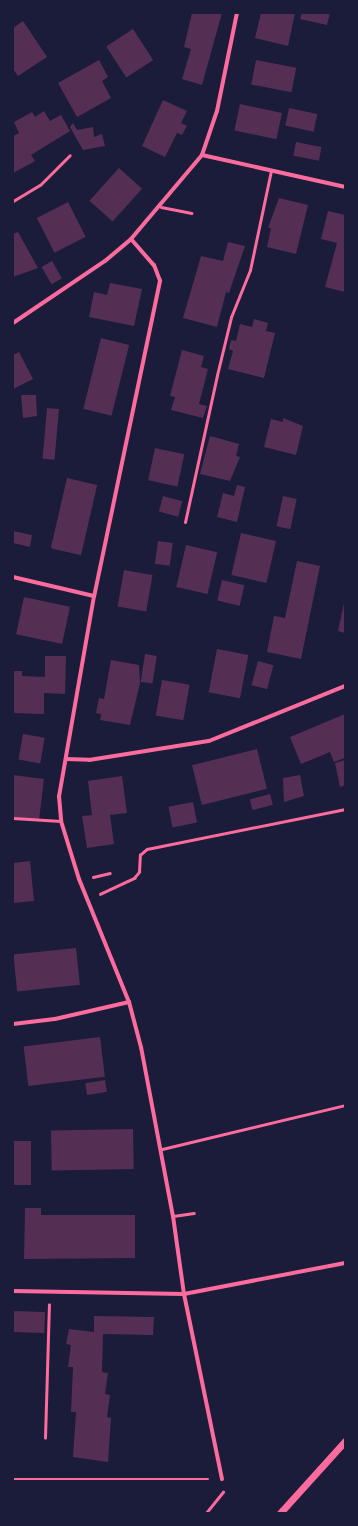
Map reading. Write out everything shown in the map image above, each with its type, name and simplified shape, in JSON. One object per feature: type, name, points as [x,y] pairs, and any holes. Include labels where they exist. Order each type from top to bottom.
[{"type":"street","points":[[13,324],[106,261],[131,239],[161,207],[202,155],[217,111],[237,13]]},
{"type":"street","points":[[202,155],[345,187]]},
{"type":"street","points":[[131,239],[154,265],[160,281],[94,596],[59,796],[61,821],[68,850],[89,898],[129,1002],[162,1149],[184,1294],[222,1479]]},
{"type":"street","points":[[13,577],[94,596]]},
{"type":"street","points":[[66,759],[89,760],[210,741],[345,686]]},
{"type":"street","points":[[13,1024],[55,1019],[129,1002]]},
{"type":"street","points":[[13,1291],[184,1294],[345,1262]]},
{"type":"street","points":[[280,1513],[345,1441]]},
{"type":"lane","points":[[13,201],[40,184],[70,155]]},
{"type":"lane","points":[[185,522],[231,317],[250,270],[271,170]]},
{"type":"lane","points":[[161,207],[191,213]]},
{"type":"lane","points":[[13,818],[61,821]]},
{"type":"lane","points":[[162,1149],[345,1105]]},
{"type":"lane","points":[[173,1216],[194,1213]]},
{"type":"path","points":[[89,898],[134,878],[139,872],[140,855],[147,849],[345,809]]},
{"type":"path","points":[[45,1438],[50,1303]]},
{"type":"path","points":[[13,1479],[222,1479],[223,1495],[206,1513]]},
{"type":"building","points":[[192,13],[222,13],[202,85],[182,79],[191,49],[184,47]]},
{"type":"building","points":[[261,13],[295,13],[288,46],[255,38]]},
{"type":"building","points":[[302,13],[330,13],[327,25],[300,19]]},
{"type":"building","points":[[23,21],[47,57],[18,76],[13,69],[13,28]]},
{"type":"building","points":[[133,29],[153,60],[126,77],[106,46]]},
{"type":"building","points":[[99,60],[108,77],[102,81],[111,98],[77,117],[58,83]]},
{"type":"building","points":[[256,60],[296,68],[291,92],[251,85]]},
{"type":"building","points":[[163,100],[187,111],[181,123],[187,126],[182,135],[177,133],[165,157],[142,146]]},
{"type":"building","points":[[240,104],[282,113],[276,139],[234,130]]},
{"type":"building","points":[[289,108],[317,114],[314,132],[285,126]]},
{"type":"building","points":[[44,111],[50,121],[61,115],[70,131],[31,155],[35,161],[13,173],[13,136],[19,133],[14,122],[32,112],[35,117]]},
{"type":"building","points":[[73,123],[77,130],[93,127],[94,137],[102,134],[105,146],[83,150],[70,127]]},
{"type":"building","points":[[296,142],[322,147],[319,161],[293,156]]},
{"type":"building","points":[[119,168],[142,189],[113,221],[90,201]]},
{"type":"building","points":[[279,198],[308,205],[296,254],[267,247],[271,228],[268,228]]},
{"type":"building","points":[[68,202],[86,237],[55,253],[37,218]]},
{"type":"building","points":[[328,211],[345,215],[345,292],[325,287],[337,243],[321,239]]},
{"type":"building","points":[[18,232],[38,268],[13,277],[13,234]]},
{"type":"building","points":[[228,242],[245,246],[229,293],[226,292],[217,327],[183,318],[201,256],[223,261]]},
{"type":"building","points":[[52,261],[62,278],[52,284],[42,267]]},
{"type":"building","points":[[110,283],[142,289],[134,326],[89,317],[94,292],[107,295]]},
{"type":"building","points":[[254,319],[268,323],[266,331],[275,333],[264,378],[228,369],[233,351],[229,349],[231,340],[236,341],[240,324],[252,327]]},
{"type":"building","points":[[101,338],[129,345],[111,416],[83,409]]},
{"type":"building","points":[[182,350],[204,356],[201,367],[208,369],[199,404],[207,406],[203,418],[171,410],[175,397],[170,396]]},
{"type":"building","points":[[19,352],[33,379],[13,389],[13,355]]},
{"type":"building","points":[[21,395],[36,395],[37,416],[23,418]]},
{"type":"building","points":[[47,408],[59,409],[55,460],[43,459]]},
{"type":"building","points":[[283,418],[303,426],[296,455],[264,447],[271,419],[283,422]]},
{"type":"building","points":[[210,436],[239,444],[236,456],[240,457],[230,481],[200,474]]},
{"type":"building","points":[[155,448],[184,454],[177,487],[148,480]]},
{"type":"building","points":[[67,478],[97,485],[81,555],[51,548]]},
{"type":"building","points":[[237,485],[245,487],[237,522],[217,517],[223,493],[234,496]]},
{"type":"building","points":[[163,496],[182,501],[178,517],[159,511]]},
{"type":"building","points":[[283,496],[297,499],[290,529],[277,526]]},
{"type":"building","points":[[13,531],[32,535],[30,547],[13,543]]},
{"type":"building","points":[[241,533],[276,541],[266,583],[231,575]]},
{"type":"building","points":[[158,541],[173,543],[170,566],[155,564]]},
{"type":"building","points":[[186,545],[217,552],[208,594],[176,587]]},
{"type":"building","points":[[297,561],[320,566],[301,659],[267,652],[274,616],[285,618]]},
{"type":"building","points":[[124,570],[153,575],[146,611],[118,606]]},
{"type":"building","points":[[222,580],[244,585],[240,606],[217,600]]},
{"type":"building","points":[[24,597],[70,607],[62,644],[16,634]]},
{"type":"building","points":[[345,603],[345,633],[338,631]]},
{"type":"building","points":[[217,649],[248,655],[240,698],[209,692]]},
{"type":"building","points":[[145,654],[157,656],[152,684],[141,682]]},
{"type":"building","points":[[45,656],[66,656],[65,694],[44,693],[44,714],[13,713],[13,671],[22,671],[22,676],[45,677]]},
{"type":"building","points":[[111,660],[139,665],[140,683],[130,725],[100,720],[101,714],[96,713],[99,698],[104,699]]},
{"type":"building","points":[[258,661],[273,665],[267,689],[252,685]]},
{"type":"building","points":[[162,680],[190,685],[183,720],[156,715]]},
{"type":"building","points":[[345,714],[345,758],[334,762],[330,752],[301,764],[290,737]]},
{"type":"building","points":[[23,734],[45,738],[40,763],[18,760]]},
{"type":"building","points":[[257,749],[267,789],[202,805],[192,765]]},
{"type":"building","points":[[345,760],[345,785],[340,787],[335,763]]},
{"type":"building","points":[[13,775],[44,779],[39,820],[13,817]]},
{"type":"building","points":[[300,775],[304,796],[284,802],[283,778]]},
{"type":"building","points":[[122,776],[127,813],[110,815],[114,844],[87,848],[82,816],[92,815],[88,781]]},
{"type":"building","points":[[270,794],[273,805],[253,810],[250,799]]},
{"type":"building","points":[[193,802],[197,823],[172,827],[168,807]]},
{"type":"building","points":[[30,861],[34,901],[13,903],[13,863]]},
{"type":"building","points":[[76,948],[80,985],[17,991],[13,955]]},
{"type":"building","points":[[100,1037],[105,1077],[28,1086],[24,1046]]},
{"type":"building","points":[[105,1080],[107,1092],[87,1095],[85,1083]]},
{"type":"building","points":[[133,1129],[134,1169],[52,1170],[51,1130]]},
{"type":"building","points":[[13,1141],[31,1141],[31,1185],[13,1185]]},
{"type":"building","points":[[25,1208],[41,1208],[41,1215],[135,1215],[135,1258],[24,1259]]},
{"type":"building","points":[[13,1311],[45,1312],[44,1333],[13,1332]]},
{"type":"building","points":[[94,1316],[154,1317],[153,1335],[103,1334],[102,1372],[108,1373],[105,1394],[110,1395],[107,1417],[111,1418],[108,1462],[73,1457],[76,1412],[71,1412],[73,1367],[68,1367],[71,1345],[66,1344],[69,1329],[94,1332]]}]
